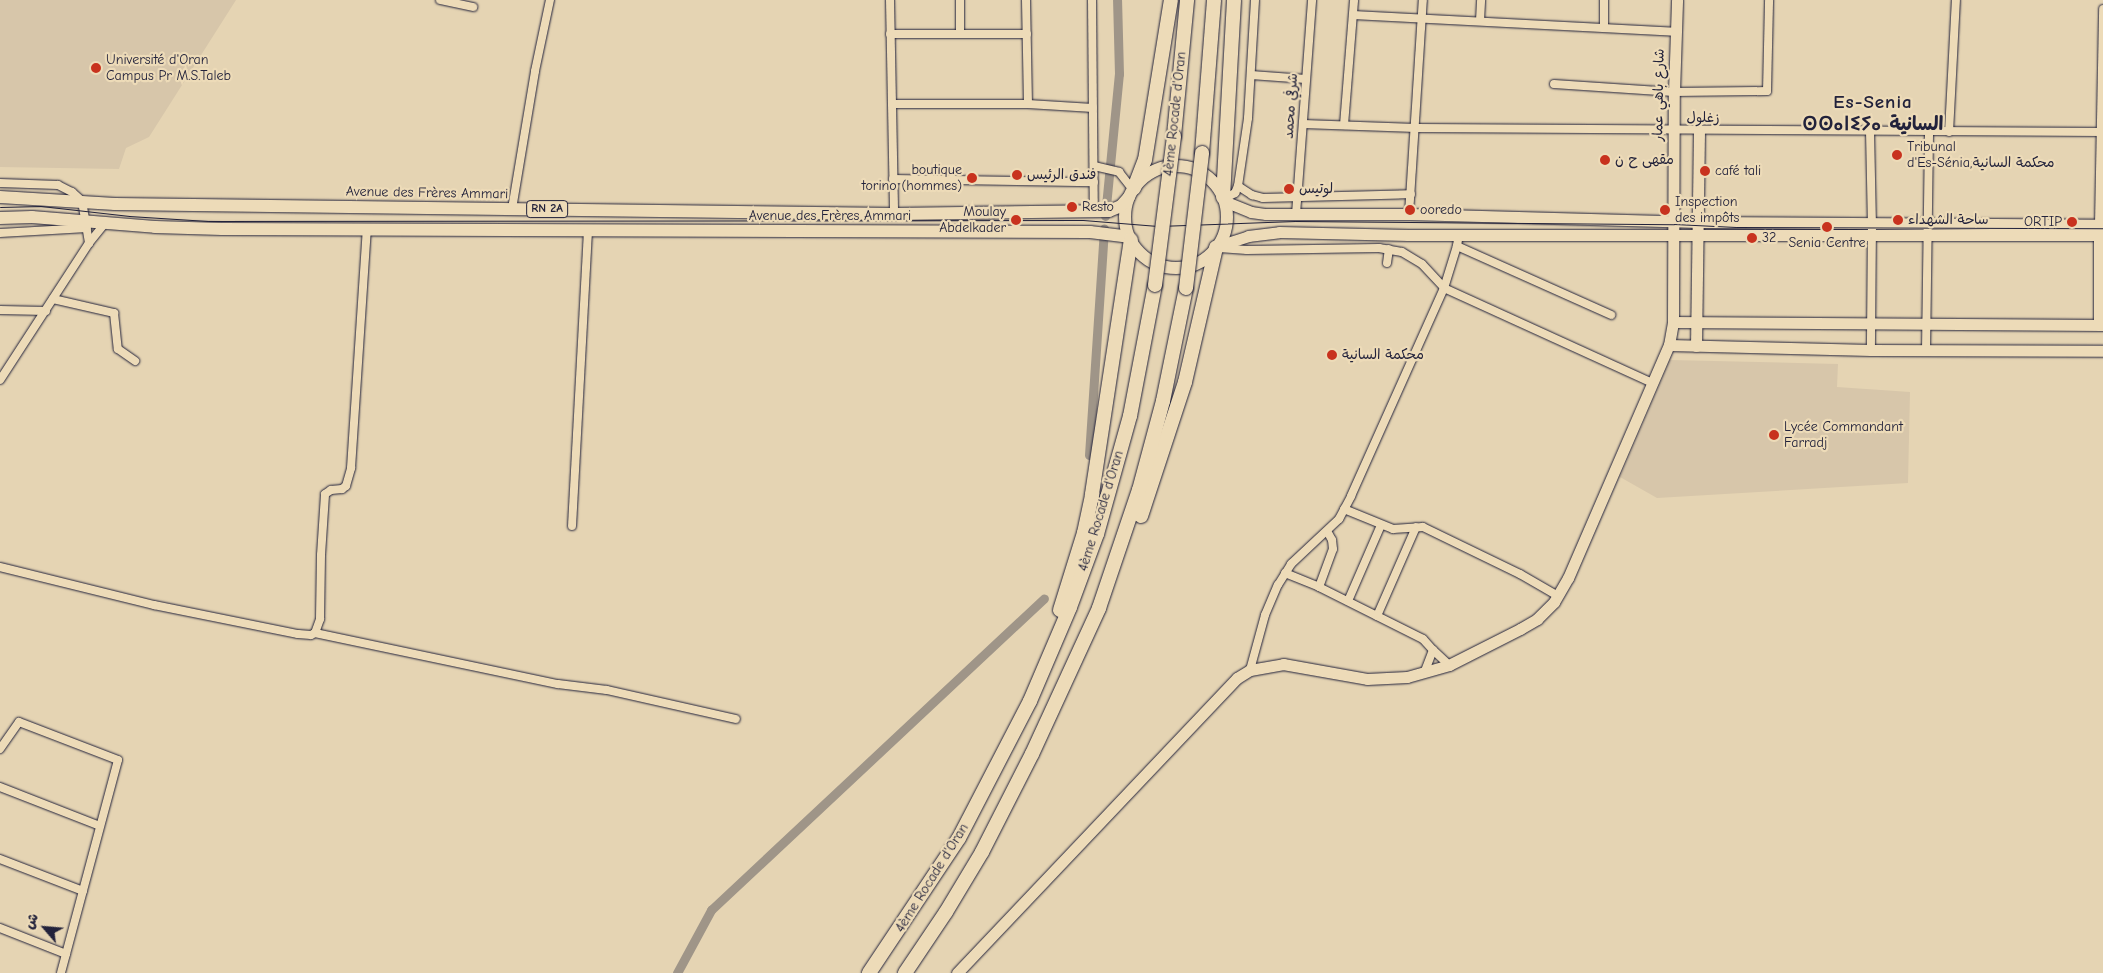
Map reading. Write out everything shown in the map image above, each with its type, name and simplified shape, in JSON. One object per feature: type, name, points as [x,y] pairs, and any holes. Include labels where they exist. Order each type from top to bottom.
[{"type":"highway","points":[[1132,192],[1145,160],[1171,0]]},
{"type":"highway","name":"4ème Rocade d'Oran","points":[[869,973],[918,903],[959,838],[1030,701],[1070,607],[1098,534],[1130,416],[1155,285],[1174,136],[1187,0]]},
{"type":"highway","name":"4ème Rocade d'Oran","points":[[905,973],[946,912],[982,852],[1032,754],[1080,651],[1117,560],[1139,490],[1163,401],[1186,288],[1202,153],[1214,0]]},
{"type":"highway","points":[[1224,199],[1234,0]]},
{"type":"highway","points":[[1030,701],[1084,533],[1099,452],[1130,239]]},
{"type":"highway","points":[[1080,651],[1136,528],[1165,446],[1185,382],[1217,247]]},
{"type":"main road","name":"شارع باهي عمار","points":[[1250,670],[1283,664],[1367,679],[1389,679],[1424,672],[1449,665],[1537,619],[1558,596],[1568,578],[1670,345],[1673,322],[1674,92],[1677,0]]},
{"type":"main road","points":[[1696,346],[1699,131]]},
{"type":"main road","points":[[1175,166],[1198,171],[1212,182],[1224,199],[1226,224],[1217,247],[1205,259],[1192,265],[1171,267],[1150,261],[1139,252],[1130,239],[1125,221],[1132,192],[1152,172],[1175,166]]},
{"type":"main road","name":"RN 2A","points":[[1094,212],[1110,210],[1121,206],[1132,192]]},
{"type":"main road","name":"Avenue des Frères Ammari","points":[[0,196],[115,204],[894,214],[1094,212]]},
{"type":"main road","points":[[1224,199],[1257,213],[1409,214],[1477,218],[1674,221],[1872,229]]},
{"type":"main road","name":"Avenue des Frères Ammari","points":[[0,218],[32,217],[86,224],[106,222],[155,227],[1090,232],[1113,234],[1130,239]]},
{"type":"main road","points":[[1217,247],[1248,236],[1279,232],[1458,240],[1872,229],[2100,230],[2101,325],[1925,326],[1673,322]]},
{"type":"main road","points":[[1670,345],[1871,350],[2103,351]]},
{"type":"main road","points":[[957,973],[1238,678],[1250,670]]},
{"type":"street","points":[[440,0],[473,7]]},
{"type":"street","points":[[512,209],[535,71],[550,0]]},
{"type":"street","points":[[890,0],[894,214]]},
{"type":"street","points":[[960,0],[960,34]]},
{"type":"street","points":[[1026,0],[1028,104]]},
{"type":"street","points":[[1092,0],[1094,212]]},
{"type":"street","points":[[1224,199],[1235,193],[1238,186],[1248,118],[1255,0]]},
{"type":"street","name":"شرفي محمد","points":[[1296,214],[1312,0]]},
{"type":"street","points":[[1344,125],[1354,0]]},
{"type":"street","points":[[1409,214],[1423,0]]},
{"type":"street","points":[[1480,21],[1481,0]]},
{"type":"street","points":[[1604,0],[1604,28]]},
{"type":"street","points":[[1554,84],[1674,92],[1767,91],[1769,0]]},
{"type":"street","points":[[1949,132],[1956,0]]},
{"type":"street","points":[[2100,230],[2103,9]]},
{"type":"street","points":[[1353,15],[1675,32]]},
{"type":"street","points":[[890,34],[1027,34]]},
{"type":"street","points":[[1251,75],[1306,80]]},
{"type":"street","points":[[892,104],[1028,104],[1093,108]]},
{"type":"street","name":"زغلول","points":[[1303,124],[1416,128],[1674,131],[2102,132]]},
{"type":"street","points":[[1870,132],[1872,229],[1871,350]]},
{"type":"street","points":[[1926,350],[1926,229],[1929,132]]},
{"type":"street","points":[[1094,166],[1115,169],[1123,175],[1132,192]]},
{"type":"street","points":[[893,179],[1094,182]]},
{"type":"street","points":[[0,183],[58,184],[72,192],[82,201],[89,243]]},
{"type":"street","points":[[1238,186],[1259,197],[1297,198],[1411,194]]},
{"type":"street","points":[[1,378],[89,243],[106,222]]},
{"type":"street","points":[[0,233],[86,224]]},
{"type":"street","points":[[0,567],[154,605],[298,634],[311,636],[315,633],[320,619],[320,555],[325,494],[331,490],[342,489],[346,486],[351,468],[367,229]]},
{"type":"street","points":[[572,526],[588,230]]},
{"type":"street","points":[[1250,670],[1265,615],[1285,573],[1291,564],[1339,519],[1344,509],[1406,377],[1444,288],[1458,240],[1611,315]]},
{"type":"street","points":[[1217,247],[1240,250],[1389,249],[1412,257],[1431,272],[1444,288],[1652,383]]},
{"type":"street","points":[[1387,263],[1389,249]]},
{"type":"street","points":[[53,299],[114,313],[118,349],[135,361]]},
{"type":"street","points":[[0,310],[46,311]]},
{"type":"street","points":[[1344,509],[1393,529],[1423,527],[1520,574],[1558,596]]},
{"type":"street","points":[[1348,601],[1381,525]]},
{"type":"street","points":[[1378,616],[1416,527]]},
{"type":"street","points":[[1319,586],[1333,549],[1332,540],[1327,531]]},
{"type":"street","points":[[1285,573],[1319,586],[1423,639],[1449,665]]},
{"type":"street","points":[[315,633],[558,684],[607,690],[736,719]]},
{"type":"street","points":[[1424,672],[1433,650]]},
{"type":"street","points":[[0,750],[19,722],[118,760],[61,973]]},
{"type":"street","points":[[0,787],[100,826]]},
{"type":"street","points":[[0,859],[83,891]]},
{"type":"street","points":[[0,928],[66,954]]},
{"type":"shaded area","name":"Université d'Oran Campus Pr M.S.Taleb","points":[[0,0],[236,0],[149,137],[126,148],[119,169],[0,167]]},
{"type":"shaded area","name":"Lycée Commandant Farradj","points":[[1670,360],[1838,364],[1837,387],[1910,392],[1908,483],[1657,498],[1620,477]]},
{"type":"waterway","points":[[1105,216],[1119,74],[1117,0]]},
{"type":"waterway","points":[[1089,455],[1104,228]]},
{"type":"waterway","points":[[677,973],[711,910],[1044,598]]},
{"type":"tram line","points":[[0,207],[41,206],[129,216],[208,221],[1083,220],[1158,226],[1295,221],[1674,224],[1736,227],[2103,228]]},
{"type":"place","name":"Université d'Oran Campus Pr M.S.Taleb","points":[[96,68]]},
{"type":"place","name":"Tribunal d'Es-Sénia;محكمة السانية","points":[[1897,155]]},
{"type":"place","name":"مقهى ح ن","points":[[1605,160]]},
{"type":"place","name":"café tali","points":[[1705,171]]},
{"type":"place","name":"فندق الرئيس","points":[[1017,175]]},
{"type":"place","name":"boutique torino (hommes)","points":[[972,178]]},
{"type":"place","name":"لوتيس","points":[[1289,189]]},
{"type":"place","name":"Resto","points":[[1072,207]]},
{"type":"place","name":"ooredo","points":[[1410,210]]},
{"type":"place","name":"Inspection des impôts","points":[[1665,210]]},
{"type":"place","name":"Moulay Abdelkader","points":[[1016,220]]},
{"type":"place","name":"ساحة الشهداء","points":[[1898,220]]},
{"type":"place","name":"ORTIP","points":[[2072,222]]},
{"type":"place","name":"Senia Centre","points":[[1827,227]]},
{"type":"place","name":"32","points":[[1752,238]]},
{"type":"place","name":"محكمة السانية","points":[[1332,355]]},
{"type":"place","name":"Lycée Commandant Farradj","points":[[1774,435]]},
{"type":"district","name":"Es-Senia ⵙⵙⴰⵏⵉⵢⴰ السانية","points":[[1873,114]]}]
